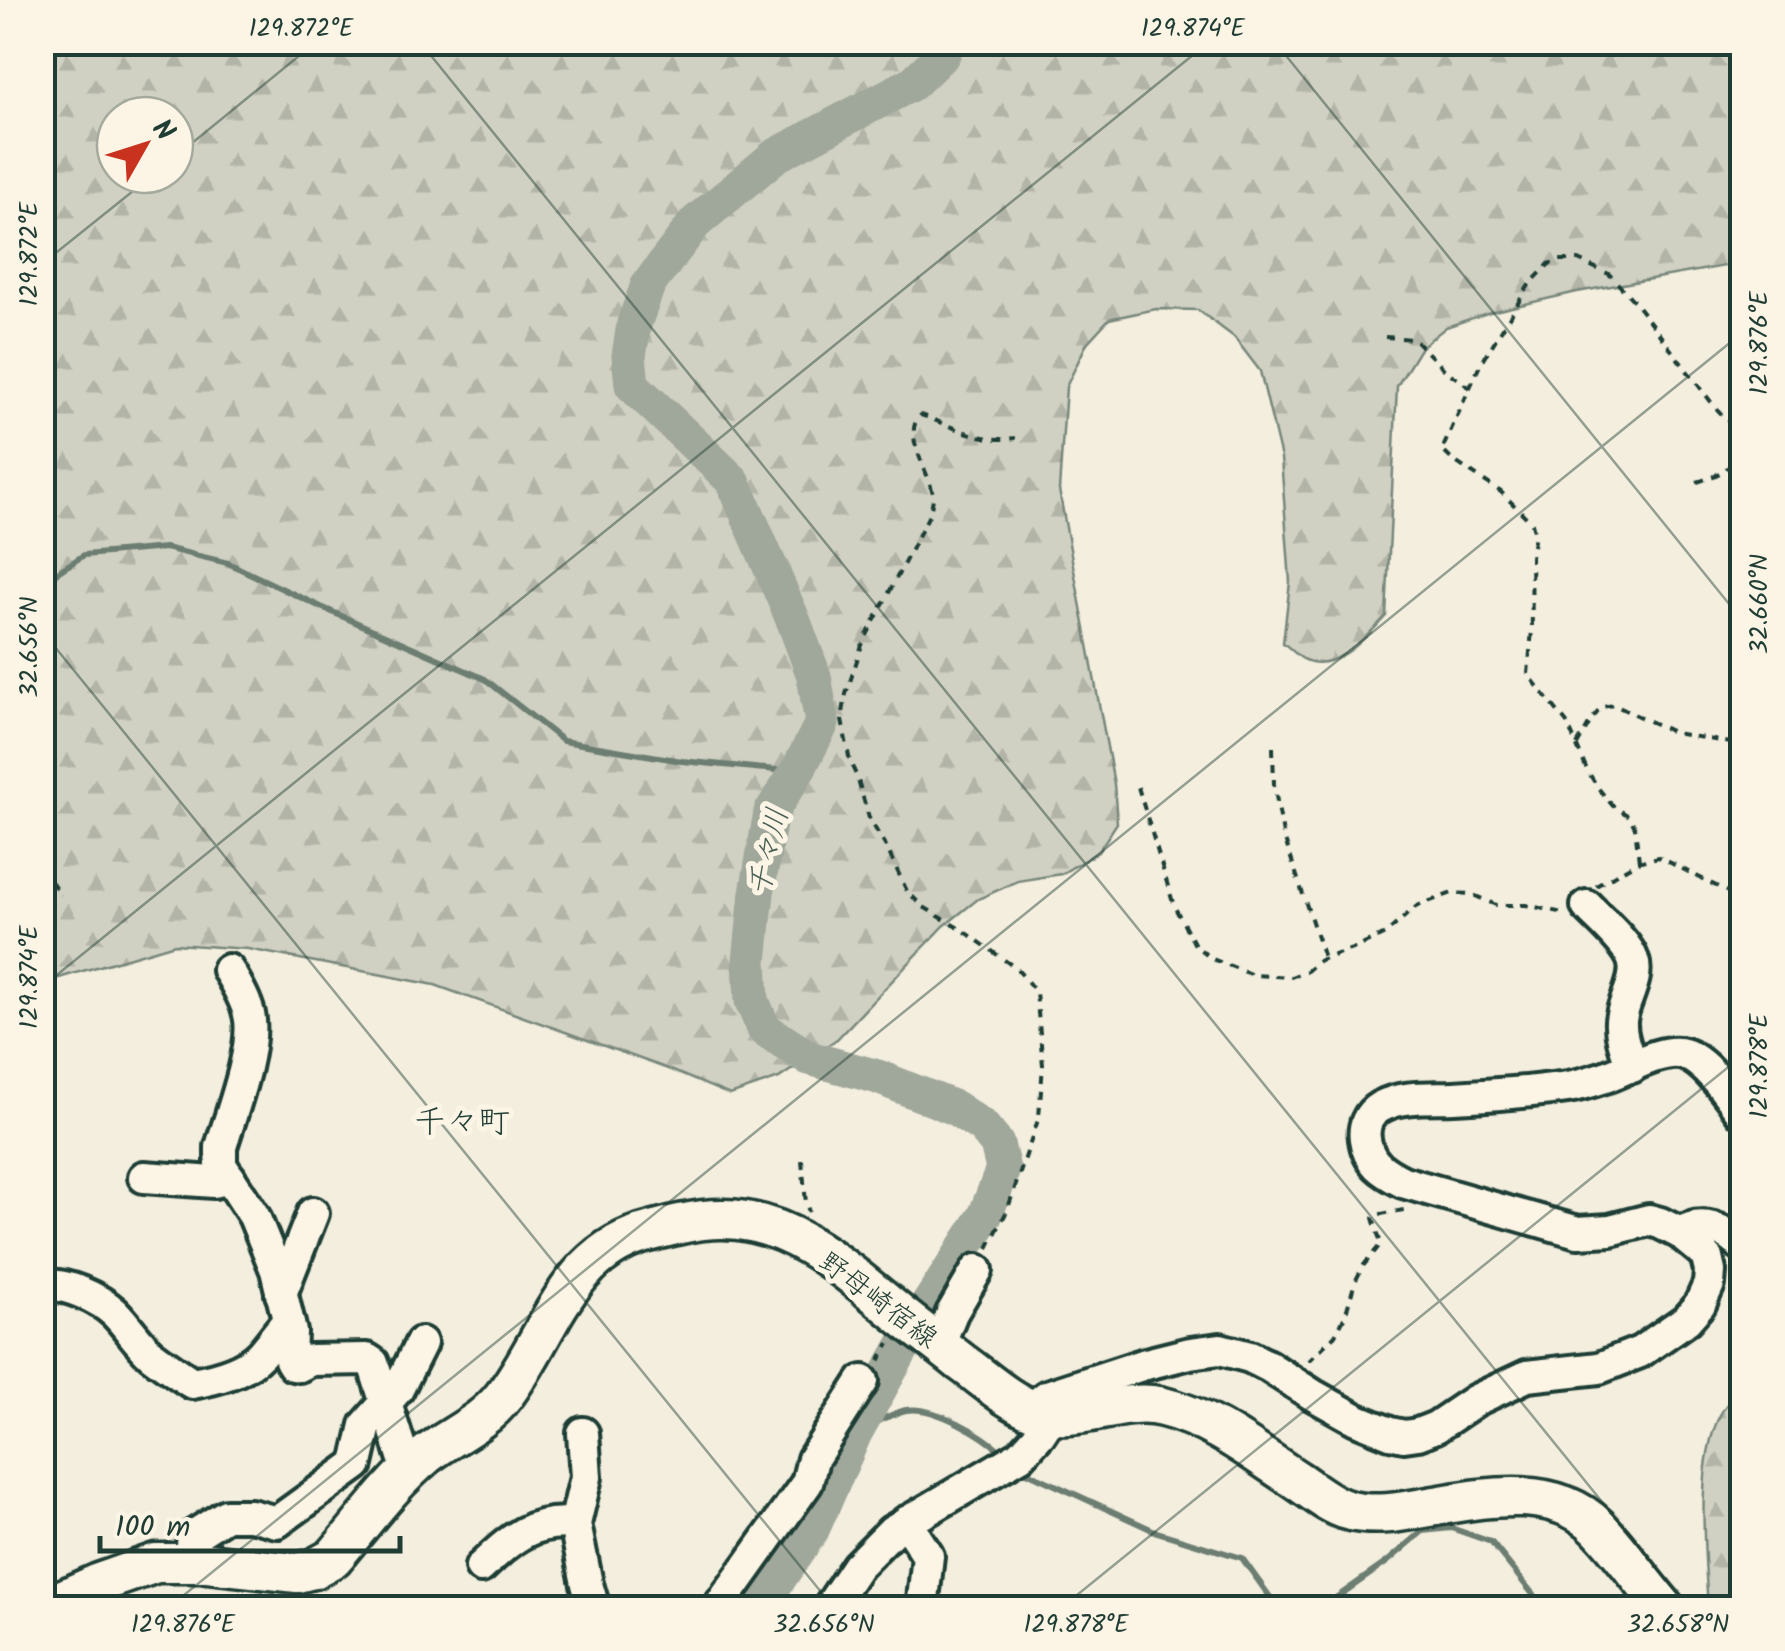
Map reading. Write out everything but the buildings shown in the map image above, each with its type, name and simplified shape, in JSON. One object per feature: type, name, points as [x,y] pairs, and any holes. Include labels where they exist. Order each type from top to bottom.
[{"type":"main road","name":"野母崎宿線","points":[[43,1608],[138,1568],[170,1562],[297,1573],[333,1558],[408,1472],[440,1445],[484,1417],[503,1398],[576,1276],[610,1248],[638,1235],[668,1228],[723,1219],[766,1227],[795,1238],[840,1265],[1016,1402],[1042,1413]]},
{"type":"main road","points":[[1042,1413],[1160,1406],[1214,1426],[1332,1504],[1355,1512],[1405,1511],[1478,1498],[1547,1500],[1568,1507],[1598,1528],[1665,1608]]},
{"type":"street","points":[[1587,906],[1634,960],[1634,976],[1621,1020],[1622,1038],[1632,1067]]},
{"type":"street","points":[[228,970],[250,1015],[251,1043],[221,1148],[222,1164],[254,1216],[276,1270],[291,1332],[290,1360],[300,1366],[311,1360],[367,1359],[373,1363],[408,1472]]},
{"type":"street","points":[[829,1608],[857,1566],[892,1531],[1012,1461],[1042,1413],[1047,1396],[1142,1365],[1209,1350],[1230,1351],[1250,1357],[1356,1419],[1404,1436],[1418,1434],[1527,1376],[1573,1373],[1619,1362],[1686,1320],[1706,1293],[1710,1270],[1702,1251],[1680,1234],[1649,1220],[1610,1230],[1578,1232],[1416,1187],[1387,1174],[1371,1160],[1364,1130],[1374,1112],[1384,1105],[1416,1097],[1574,1086],[1661,1055],[1684,1054],[1699,1062],[1742,1113]]},
{"type":"street","points":[[1401,1083],[1458,1081],[1478,1084],[1489,1094]]},
{"type":"street","points":[[144,1177],[214,1182],[230,1178]]},
{"type":"street","points":[[42,1287],[53,1284],[90,1298],[114,1313],[152,1355],[192,1383],[210,1380],[260,1356],[284,1308],[312,1213]]},
{"type":"street","points":[[1680,1234],[1698,1225],[1710,1226],[1742,1246]]},
{"type":"street","points":[[938,1344],[976,1270]]},
{"type":"street","points":[[190,1562],[194,1536],[213,1523],[226,1516],[250,1515],[277,1522],[358,1464],[366,1425],[398,1389],[421,1343]]},
{"type":"street","points":[[718,1608],[802,1492],[812,1459],[863,1381]]},
{"type":"street","points":[[583,1433],[586,1477],[576,1524],[594,1608]]},
{"type":"street","points":[[481,1568],[510,1541],[532,1528],[556,1522],[576,1524]]},
{"type":"street","points":[[906,1522],[928,1556],[922,1608]]},
{"type":"path","points":[[1639,861],[1635,826],[1598,788],[1567,722],[1528,674],[1535,535],[1532,523],[1501,492],[1442,450],[1480,366],[1529,284],[1549,264],[1560,260],[1578,260],[1609,274],[1742,436]]},
{"type":"path","points":[[1384,337],[1414,339],[1444,370],[1470,388]]},
{"type":"path","points":[[976,1270],[1007,1210],[1039,1117],[1043,1065],[1036,992],[1017,969],[922,906],[907,891],[869,818],[850,762],[842,720],[862,645],[930,513],[933,495],[916,442],[915,420],[921,416],[972,436],[1016,438]]},
{"type":"path","points":[[1697,482],[1723,474],[1742,450]]},
{"type":"path","points":[[1577,745],[1602,708],[1614,705],[1675,733],[1742,745]]},
{"type":"path","points":[[1273,748],[1282,834],[1324,958]]},
{"type":"path","points":[[1138,787],[1174,906],[1195,945],[1210,958],[1253,976],[1290,977],[1307,971],[1324,958],[1385,934],[1417,906],[1452,894],[1471,894],[1496,905],[1578,913],[1587,906],[1598,883],[1639,861],[1660,857],[1728,892],[1742,911]]},
{"type":"path","points":[[42,869],[61,894]]},
{"type":"path","points":[[802,1160],[816,1250]]},
{"type":"path","points":[[1302,1389],[1304,1366],[1334,1334],[1345,1316],[1363,1266],[1380,1244],[1372,1218],[1406,1210]]},
{"type":"path","points":[[863,1381],[870,1376],[902,1316]]},
{"type":"green space","points":[[43,42],[1742,43],[1742,263],[1577,292],[1490,312],[1446,327],[1421,347],[1397,386],[1386,616],[1360,643],[1338,658],[1315,663],[1283,643],[1290,582],[1281,458],[1260,371],[1234,337],[1198,310],[1156,309],[1109,319],[1087,343],[1066,387],[1059,490],[1114,784],[1117,823],[1098,852],[1061,874],[1018,881],[978,899],[944,926],[837,1039],[779,1078],[730,1095],[435,985],[248,949],[175,944],[43,985]]},
{"type":"green space","points":[[1742,1383],[1742,1608],[1708,1608],[1704,1536],[1707,1458],[1720,1415]]},
{"type":"waterway","name":"千々川","points":[[759,1608],[812,1530],[855,1433],[917,1322],[985,1216],[1003,1169],[997,1144],[983,1127],[955,1108],[878,1077],[809,1058],[764,1029],[752,1001],[750,961],[757,893],[771,812],[822,723],[814,676],[733,481],[632,385],[629,356],[634,324],[648,285],[695,223],[775,156],[913,83],[943,54],[947,42]]},
{"type":"waterway","points":[[42,582],[84,555],[165,548],[228,563],[485,679],[563,741],[682,761],[797,772]]},
{"type":"waterway","points":[[855,1433],[900,1412],[917,1410],[958,1423],[1004,1454]]},
{"type":"waterway","points":[[1016,1467],[1157,1532],[1242,1558],[1282,1608]]},
{"type":"waterway","points":[[1311,1608],[1330,1602],[1423,1531],[1451,1528],[1491,1542],[1544,1608]]},
{"type":"district","name":"千々町","points":[[462,1121]]}]
